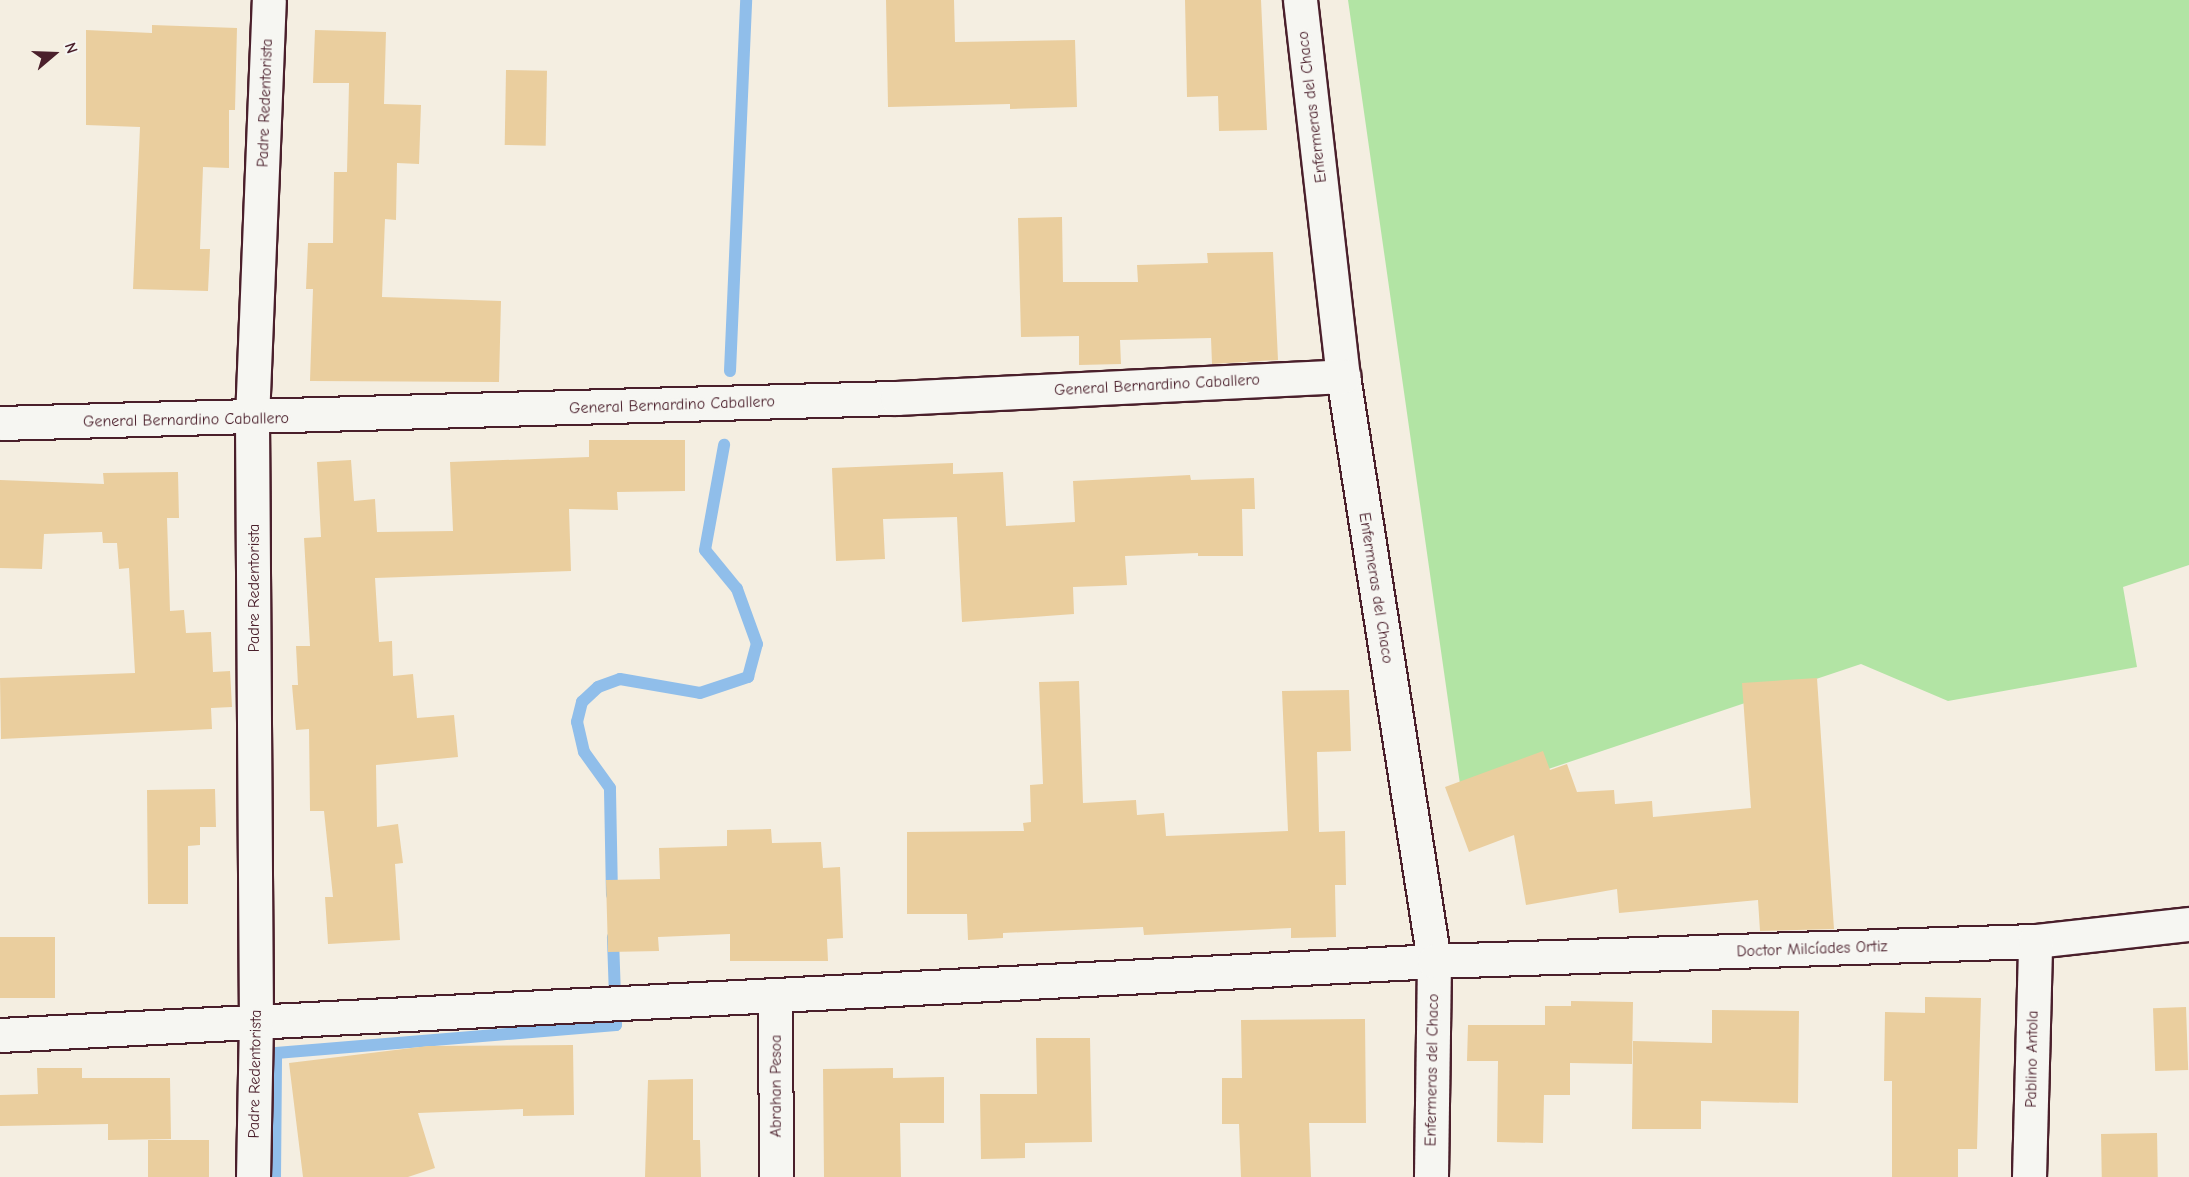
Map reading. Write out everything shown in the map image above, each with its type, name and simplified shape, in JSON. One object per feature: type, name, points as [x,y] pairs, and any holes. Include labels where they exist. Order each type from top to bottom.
[{"type":"street","name":"Padre Redentorista","points":[[253,1177],[256,1024],[252,419],[269,0]]},
{"type":"street","name":"Enfermeras del Chaco","points":[[1300,0],[1343,376],[1434,961],[1431,1177]]},
{"type":"street","name":"General Bernardino Caballero","points":[[0,423],[252,419],[897,398],[1343,376]]},
{"type":"street","name":"Doctor Milcíades Ortiz","points":[[0,1035],[256,1024],[1434,961],[2035,941],[2189,924]]},
{"type":"street","name":"Pablino Antola","points":[[2029,1177],[2035,941]]},
{"type":"street","name":"Abrahan Pesoa","points":[[775,995],[776,1177]]},
{"type":"green space","points":[[1348,0],[2189,0],[2189,565],[2123,587],[2137,667],[1948,701],[1861,664],[1462,798]]},
{"type":"building","points":[[886,0],[954,0],[955,42],[1075,40],[1077,107],[1010,109],[1010,104],[888,107]]},
{"type":"building","points":[[1185,0],[1261,0],[1267,130],[1219,131],[1218,96],[1187,97]]},
{"type":"building","points":[[152,25],[237,28],[235,110],[229,110],[229,168],[203,167],[200,249],[210,249],[208,291],[133,289],[140,127],[86,125],[86,30],[152,33]]},
{"type":"building","points":[[315,30],[386,32],[384,104],[421,105],[419,164],[397,163],[396,220],[385,219],[382,297],[501,301],[499,382],[310,381],[313,289],[306,289],[308,243],[333,243],[334,172],[347,172],[349,83],[313,83]]},
{"type":"building","points":[[506,70],[547,71],[546,146],[505,145]]},
{"type":"building","points":[[1062,217],[1063,282],[1138,282],[1137,265],[1208,263],[1207,253],[1273,252],[1278,360],[1212,364],[1211,338],[1120,340],[1121,364],[1079,365],[1079,336],[1021,337],[1018,218]]},
{"type":"building","points":[[589,440],[685,440],[685,491],[617,492],[618,510],[569,509],[571,571],[375,578],[379,642],[392,641],[393,676],[413,674],[417,718],[454,715],[458,757],[376,765],[377,827],[398,824],[403,863],[395,864],[400,940],[328,944],[325,897],[333,897],[324,811],[310,811],[309,729],[296,730],[292,685],[298,685],[296,646],[310,646],[304,538],[321,537],[317,462],[351,460],[354,501],[375,499],[377,532],[453,531],[450,462],[589,457]]},
{"type":"building","points":[[953,463],[953,474],[1003,472],[1006,526],[1075,522],[1073,481],[1190,475],[1191,480],[1254,478],[1255,509],[1242,509],[1243,556],[1198,556],[1198,553],[1125,556],[1127,585],[1073,587],[1074,614],[962,622],[957,517],[883,519],[885,559],[836,561],[832,468]]},
{"type":"building","points":[[178,472],[179,518],[167,518],[170,611],[184,610],[186,633],[211,632],[213,672],[230,671],[232,707],[211,708],[212,729],[1,739],[0,678],[135,673],[129,568],[119,569],[117,543],[103,543],[102,532],[44,534],[42,569],[0,568],[0,480],[104,484],[103,473]]},
{"type":"building","points":[[1817,678],[1834,929],[1760,931],[1758,900],[1619,913],[1617,889],[1526,905],[1514,835],[1469,852],[1445,787],[1543,751],[1550,770],[1567,764],[1577,792],[1614,790],[1615,804],[1652,801],[1653,817],[1751,808],[1742,683]]},
{"type":"building","points":[[1079,681],[1083,803],[1136,800],[1137,815],[1164,813],[1166,836],[1288,831],[1282,691],[1349,690],[1351,751],[1317,752],[1319,832],[1345,831],[1346,885],[1335,885],[1336,937],[1291,938],[1291,928],[1144,935],[1143,927],[1003,933],[1003,938],[968,940],[967,914],[907,914],[907,832],[1024,831],[1023,823],[1031,822],[1030,785],[1043,784],[1039,682]]},
{"type":"building","points":[[215,789],[216,827],[200,827],[200,845],[188,846],[188,904],[148,904],[147,790]]},
{"type":"building","points":[[771,829],[772,843],[821,842],[823,868],[840,867],[843,938],[827,939],[828,961],[730,961],[730,934],[658,937],[659,951],[608,952],[606,880],[660,879],[659,848],[727,846],[727,830]]},
{"type":"building","points":[[0,937],[55,937],[55,998],[0,998]]},
{"type":"building","points":[[1925,997],[1981,998],[1977,1149],[1958,1149],[1958,1177],[1892,1177],[1892,1081],[1884,1081],[1885,1012],[1925,1013]]},
{"type":"building","points":[[1571,1001],[1633,1002],[1632,1064],[1570,1063],[1570,1095],[1544,1095],[1543,1143],[1497,1142],[1498,1061],[1467,1061],[1468,1025],[1545,1025],[1545,1006],[1571,1006]]},
{"type":"building","points":[[2186,1007],[2188,1070],[2155,1071],[2153,1008]]},
{"type":"building","points":[[1712,1010],[1799,1011],[1798,1103],[1701,1101],[1701,1129],[1632,1129],[1633,1041],[1712,1043]]},
{"type":"building","points":[[1365,1019],[1366,1123],[1309,1123],[1311,1177],[1241,1177],[1239,1124],[1222,1124],[1222,1078],[1242,1078],[1241,1020]]},
{"type":"building","points":[[1036,1038],[1090,1038],[1092,1142],[1025,1143],[1025,1158],[981,1159],[980,1094],[1037,1094]]},
{"type":"building","points":[[573,1045],[574,1115],[523,1116],[523,1109],[418,1113],[435,1168],[408,1177],[303,1177],[289,1063],[428,1046]]},
{"type":"building","points":[[37,1068],[82,1068],[82,1078],[170,1078],[171,1139],[108,1140],[108,1124],[0,1126],[0,1095],[38,1094]]},
{"type":"building","points":[[893,1068],[893,1078],[944,1077],[944,1123],[900,1123],[901,1177],[824,1177],[823,1069]]},
{"type":"building","points":[[693,1079],[693,1140],[700,1140],[701,1177],[645,1177],[648,1080]]},
{"type":"building","points":[[2157,1133],[2158,1177],[2102,1177],[2101,1134]]},
{"type":"building","points":[[148,1140],[209,1140],[209,1177],[148,1177]]},
{"type":"waterway","points":[[730,371],[746,0]]},
{"type":"waterway","points":[[612,895],[610,788],[584,752],[577,722],[582,702],[598,687],[620,679],[700,693],[748,677],[757,644],[737,589],[705,550],[724,445]]},
{"type":"waterway","points":[[275,1177],[276,1053],[616,1025],[613,937]]}]
